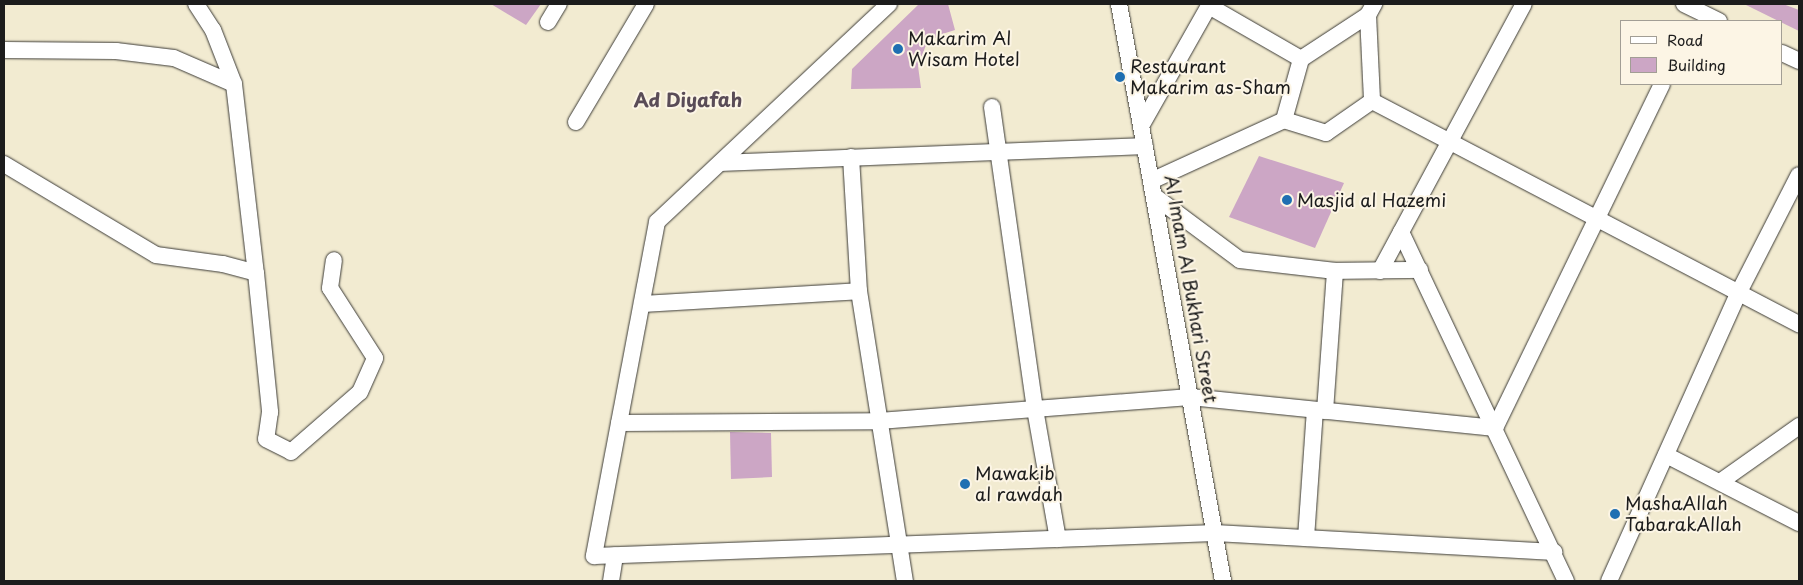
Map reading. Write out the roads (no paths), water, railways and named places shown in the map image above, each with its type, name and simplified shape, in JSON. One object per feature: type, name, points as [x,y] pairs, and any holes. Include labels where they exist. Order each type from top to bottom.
[{"type":"street","points":[[196,4],[213,30],[234,84],[270,412],[266,439],[291,452],[360,392],[375,358],[330,288],[334,260]]},
{"type":"street","points":[[548,22],[559,4]]},
{"type":"street","points":[[576,122],[646,4]]},
{"type":"street","points":[[889,4],[657,222],[594,556],[1215,534],[1554,552]]},
{"type":"street","name":"Al Imam Al Bukhari Street","points":[[1119,4],[1223,581]]},
{"type":"street","points":[[1380,271],[1524,4]]},
{"type":"street","points":[[1141,126],[1210,5],[1301,59]]},
{"type":"street","points":[[1371,10],[1372,101]]},
{"type":"street","points":[[1284,120],[1301,59],[1371,10]]},
{"type":"street","points":[[1694,10],[1717,20]]},
{"type":"street","points":[[4,50],[116,51],[174,58],[234,84]]},
{"type":"street","points":[[1783,53],[1799,61]]},
{"type":"street","points":[[1495,428],[1662,85]]},
{"type":"street","points":[[1372,101],[1799,324]]},
{"type":"street","points":[[1372,101],[1326,132],[1284,120],[1153,189],[1240,260],[1335,271],[1420,270]]},
{"type":"street","points":[[992,107],[1035,409],[1058,539]]},
{"type":"street","points":[[721,162],[1145,146]]},
{"type":"street","points":[[851,157],[859,292],[897,545],[905,581]]},
{"type":"street","points":[[4,164],[156,255],[223,264],[256,273]]},
{"type":"street","points":[[1609,581],[1739,292],[1799,175]]},
{"type":"street","points":[[1401,232],[1554,552],[1566,581]]},
{"type":"street","points":[[1306,538],[1335,271]]},
{"type":"street","points":[[642,304],[859,292]]},
{"type":"street","points":[[619,424],[879,422],[1190,397],[1495,428]]},
{"type":"street","points":[[1720,482],[1799,426]]},
{"type":"street","points":[[1666,455],[1799,523]]},
{"type":"street","points":[[611,581],[615,556]]},
{"type":"place","name":"Makarim Al Wisam Hotel","points":[[898,49]]},
{"type":"place","name":"Restaurant Makarim as-Sham","points":[[1120,77]]},
{"type":"place","name":"Masjid al Hazemi","points":[[1287,200]]},
{"type":"place","name":"Mawakib al rawdah","points":[[965,484]]},
{"type":"place","name":"MashaAllah TabarakAllah","points":[[1615,514]]},
{"type":"district","name":"Ad Diyafah","points":[[688,100]]}]
